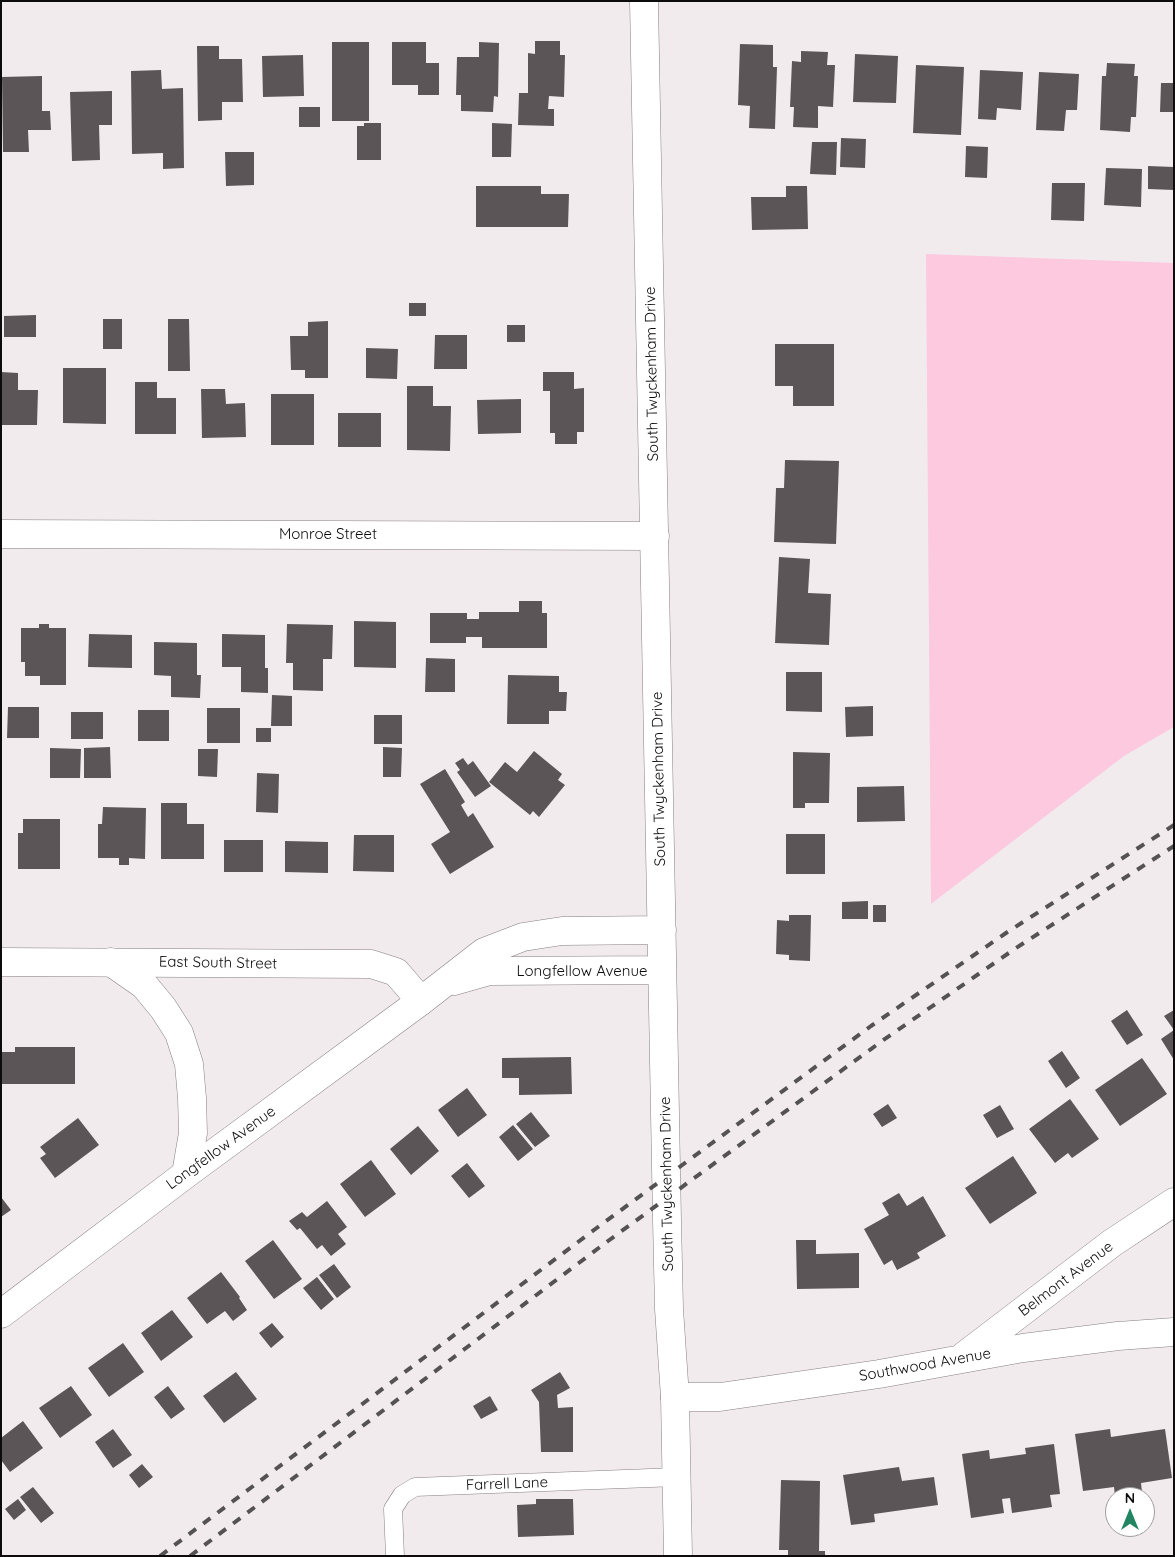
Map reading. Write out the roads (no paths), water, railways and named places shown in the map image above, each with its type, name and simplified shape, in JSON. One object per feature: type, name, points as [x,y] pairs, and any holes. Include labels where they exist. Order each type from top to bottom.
[{"type":"street","name":"South Twyckenham Drive","points":[[644,1],[656,536],[669,1309],[676,1397],[678,1556]]},
{"type":"street","name":"Monroe Street","points":[[1,534],[656,536]]},
{"type":"street","name":"Longfellow Avenue","points":[[1,1314],[484,952],[523,937],[562,931],[662,930]]},
{"type":"street","name":"East South Street","points":[[1,962],[370,964],[396,972],[421,1001]]},
{"type":"street","points":[[111,962],[144,985],[163,1008],[179,1033],[189,1064],[192,1098],[193,1133],[186,1174]]},
{"type":"street","name":"Longfellow Avenue","points":[[443,984],[489,971],[662,970]]},
{"type":"street","name":"Belmont Avenue","points":[[961,1358],[1112,1243],[1174,1202]]},
{"type":"street","name":"Southwood Avenue","points":[[676,1397],[720,1397],[747,1394],[879,1374],[961,1358],[1099,1339],[1174,1332]]},
{"type":"lane","name":"Farrell Lane","points":[[395,1556],[393,1509],[402,1495],[415,1487],[677,1477]]},
{"type":"railway","points":[[160,1556],[598,1227],[871,1026],[1006,933],[1174,825]]},
{"type":"railway","points":[[190,1556],[608,1241],[882,1041],[1016,948],[1174,846]]}]
